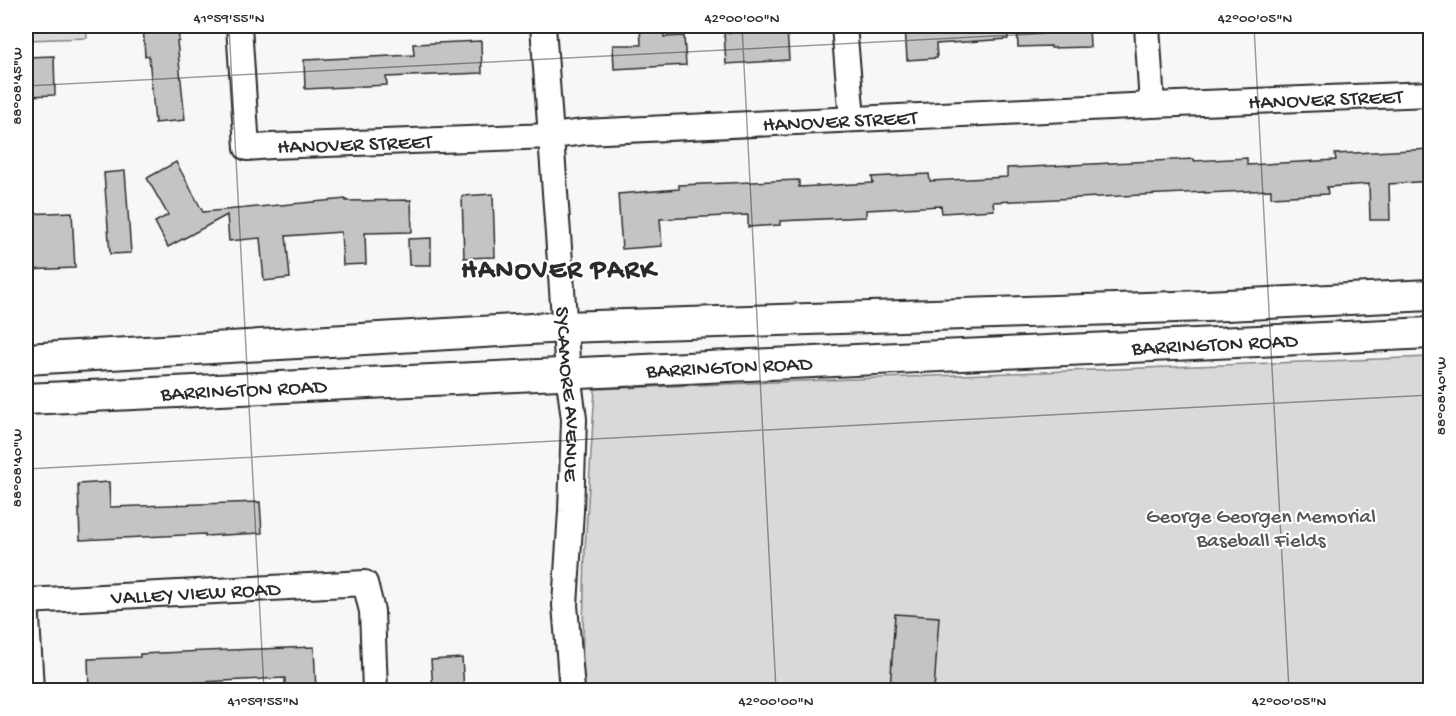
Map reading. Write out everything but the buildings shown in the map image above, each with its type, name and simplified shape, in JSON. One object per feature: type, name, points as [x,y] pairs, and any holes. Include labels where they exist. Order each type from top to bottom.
[{"type":"main road","name":"BARRINGTON ROAD","points":[[26,358],[565,327],[1182,307],[1431,295]]},
{"type":"main road","name":"BARRINGTON ROAD","points":[[26,399],[1431,333]]},
{"type":"street","name":"HANOVER STREET","points":[[239,26],[247,148],[552,136],[584,132],[852,119],[1431,94]]},
{"type":"street","name":"SYCAMORE AVENUE","points":[[543,26],[568,373],[574,419],[565,605],[572,690]]},
{"type":"street","points":[[844,26],[852,119]]},
{"type":"street","points":[[1147,26],[1152,105]]},
{"type":"street","name":"VALLEY VIEW ROAD","points":[[26,601],[365,583],[372,610],[375,690]]},
{"type":"street","points":[[26,601],[31,690]]},
{"type":"green space","points":[[26,26],[86,26],[87,38],[26,40]]},
{"type":"green space","name":"George Georgen Memorial Baseball Fields","points":[[1430,357],[1430,690],[583,690],[585,549],[595,389]]},
{"type":"district","name":"HANOVER PARK","points":[[559,268]]}]
